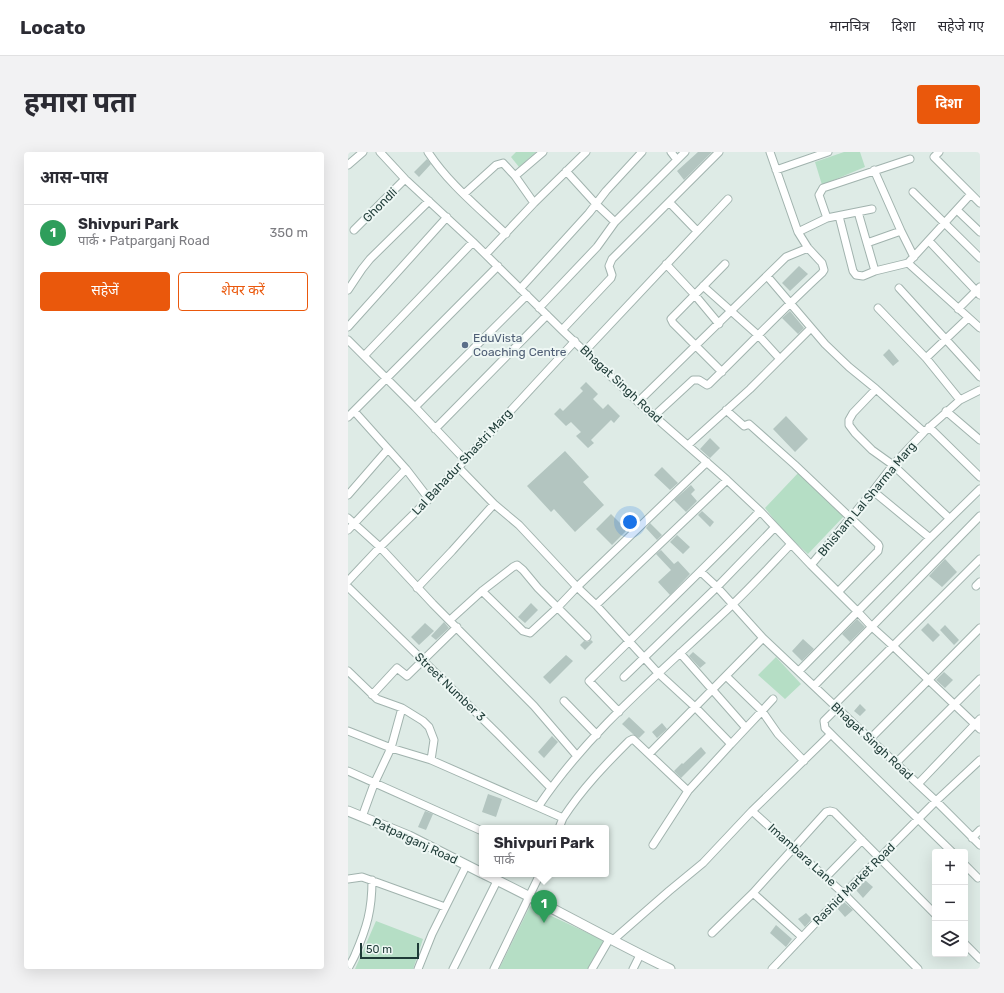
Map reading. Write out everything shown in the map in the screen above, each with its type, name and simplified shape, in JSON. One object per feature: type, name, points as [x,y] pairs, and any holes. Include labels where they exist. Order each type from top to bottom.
[{"type":"street","points":[[348,166],[364,152]]},
{"type":"street","name":"Bhagat Singh Road","points":[[380,152],[405,179],[486,254],[539,308],[638,402],[688,445],[760,511],[872,627],[978,724]]},
{"type":"street","points":[[428,152],[437,166],[506,234]]},
{"type":"street","points":[[515,176],[543,152]]},
{"type":"street","points":[[486,254],[534,203],[586,152]]},
{"type":"street","points":[[520,289],[642,152]]},
{"type":"street","points":[[671,152],[677,160]]},
{"type":"street","points":[[539,308],[597,247],[615,222],[685,152]]},
{"type":"street","points":[[562,330],[611,278],[612,275],[609,266],[612,259],[719,152]]},
{"type":"street","points":[[654,416],[693,380],[698,380],[707,385],[759,336],[824,270],[822,263],[808,248],[798,232],[770,152]]},
{"type":"street","points":[[776,170],[819,153],[828,152]]},
{"type":"street","points":[[935,154],[980,203]]},
{"type":"street","points":[[827,218],[819,195],[820,190],[910,158]]},
{"type":"street","points":[[464,194],[500,163],[505,164],[534,203]]},
{"type":"street","points":[[874,170],[914,257]]},
{"type":"street","points":[[566,172],[615,222]]},
{"type":"street","name":"Ghondli","points":[[354,230],[405,179]]},
{"type":"street","points":[[913,192],[980,258]]},
{"type":"street","points":[[839,216],[853,271],[856,275],[863,276],[908,263],[971,194]]},
{"type":"street","points":[[585,351],[728,199]]},
{"type":"street","points":[[348,290],[370,259],[429,201]]},
{"type":"street","points":[[670,202],[697,231]]},
{"type":"street","points":[[798,232],[827,218],[872,209]]},
{"type":"street","points":[[957,210],[980,232]]},
{"type":"street","points":[[858,212],[875,272]]},
{"type":"street","points":[[348,327],[447,217]]},
{"type":"street","points":[[867,243],[901,231]]},
{"type":"street","points":[[929,241],[979,291],[958,309]]},
{"type":"street","points":[[364,356],[473,242]]},
{"type":"street","points":[[638,402],[719,324],[786,256],[808,248]]},
{"type":"street","points":[[908,263],[980,328]]},
{"type":"street","points":[[666,264],[719,324]]},
{"type":"street","points":[[722,372],[673,324],[671,319],[725,264]]},
{"type":"street","points":[[348,417],[498,266]]},
{"type":"street","points":[[767,276],[825,344],[849,367],[927,430],[980,477]]},
{"type":"street","points":[[703,286],[759,336],[780,360]]},
{"type":"street","points":[[899,288],[980,377]]},
{"type":"street","points":[[415,407],[527,295]]},
{"type":"street","points":[[878,308],[926,358],[960,400]]},
{"type":"street","points":[[435,429],[547,315]]},
{"type":"street","points":[[926,358],[945,338],[968,318]]},
{"type":"street","points":[[688,445],[780,360],[811,328]]},
{"type":"street","points":[[348,340],[415,407],[464,460]]},
{"type":"street","name":"Lal Bahadur Shastri Marg","points":[[348,581],[380,547],[430,499],[574,341]]},
{"type":"street","points":[[876,389],[853,413],[849,420],[849,425],[872,450],[893,465],[949,518]]},
{"type":"street","name":"Bhisham Lal Sharma Marg","points":[[811,565],[893,465],[927,430],[946,411],[960,400],[978,394]]},
{"type":"street","points":[[726,410],[744,426],[749,424],[795,465],[878,544],[879,548],[838,592]]},
{"type":"street","points":[[354,411],[406,469],[430,499]]},
{"type":"street","points":[[946,411],[980,440]]},
{"type":"street","points":[[348,494],[388,449]]},
{"type":"street","points":[[482,591],[526,633],[530,633],[558,608],[577,587],[707,462]]},
{"type":"street","points":[[458,467],[494,504],[519,525],[577,587],[596,605],[658,673],[695,707],[731,744]]},
{"type":"street","points":[[348,530],[406,469]]},
{"type":"street","points":[[596,605],[727,480]]},
{"type":"street","points":[[799,671],[949,518],[980,489]]},
{"type":"street","points":[[873,491],[930,538]]},
{"type":"street","points":[[417,588],[494,504]]},
{"type":"street","points":[[619,712],[590,681],[629,641],[701,572],[760,511]]},
{"type":"street","points":[[814,686],[980,516]]},
{"type":"street","points":[[348,518],[380,547],[417,588],[534,706],[577,756]]},
{"type":"street","points":[[624,677],[717,587],[775,527]]},
{"type":"street","points":[[538,807],[551,788],[577,756],[619,712],[658,673],[733,604],[791,544]]},
{"type":"street","points":[[949,849],[825,728],[824,721],[836,706],[893,646],[980,559]]},
{"type":"street","points":[[450,620],[482,591],[513,567],[517,566],[523,570],[538,588],[587,637]]},
{"type":"street","name":"Bhagat Singh Road","points":[[701,572],[733,604],[763,638],[936,801],[980,846]]},
{"type":"street","name":"Street Number 3","points":[[348,588],[551,788]]},
{"type":"street","points":[[372,695],[397,668],[407,676],[457,627]]},
{"type":"street","points":[[870,740],[980,628]]},
{"type":"street","points":[[649,754],[763,638]]},
{"type":"street","points":[[680,653],[746,728]]},
{"type":"street","points":[[348,671],[381,702],[402,708],[423,721],[429,727],[434,740],[431,760]]},
{"type":"street","points":[[726,676],[762,711],[778,734],[804,761]]},
{"type":"street","points":[[896,763],[980,679]]},
{"type":"street","points":[[653,845],[688,791],[774,699]]},
{"type":"street","points":[[564,701],[597,735]]},
{"type":"street","points":[[362,817],[374,784],[391,748],[402,708]]},
{"type":"street","points":[[918,784],[978,724]]},
{"type":"street","points":[[348,731],[391,748],[431,760],[563,818]]},
{"type":"street","points":[[592,969],[612,939],[703,864],[752,811],[831,734]]},
{"type":"street","points":[[560,825],[584,787],[630,740],[634,740],[688,791]]},
{"type":"street","name":"Rashid Market Road","points":[[772,969],[936,801],[980,760]]},
{"type":"street","points":[[348,771],[374,784],[405,796],[479,830]]},
{"type":"street","name":"Imambara Lane","points":[[752,811],[844,894],[918,969]]},
{"type":"street","points":[[712,932],[753,893],[793,847],[828,811],[834,812],[932,911]]},
{"type":"street","name":"Patparganj Road","points":[[348,812],[409,836],[479,872]]},
{"type":"street","points":[[972,838],[980,830]]},
{"type":"street","points":[[826,877],[862,840]]},
{"type":"street","points":[[418,969],[432,934],[466,866]]},
{"type":"street","points":[[968,868],[978,878]]},
{"type":"street","points":[[348,879],[362,877],[445,907]]},
{"type":"street","name":"Patparganj Road","points":[[490,877],[670,969]]},
{"type":"street","points":[[494,969],[538,877]]},
{"type":"street","points":[[348,969],[351,956],[368,920],[371,905],[372,880]]},
{"type":"street","points":[[453,969],[497,880]]},
{"type":"street","points":[[753,893],[802,937]]},
{"type":"street","points":[[968,947],[980,959]]},
{"type":"street","points":[[633,969],[640,955]]},
{"type":"green space","points":[[516,152],[536,152],[519,167],[511,157]]},
{"type":"green space","points":[[844,152],[860,152],[865,167],[822,185],[815,162]]},
{"type":"green space","points":[[800,471],[845,515],[808,554],[784,532],[765,508]]},
{"type":"green space","points":[[776,657],[801,684],[785,699],[758,675]]},
{"type":"green space","points":[[530,906],[605,941],[588,969],[499,969]]},
{"type":"green space","points":[[376,921],[423,939],[413,969],[355,969]]},
{"type":"building","points":[[698,152],[712,152],[684,180],[677,171]]},
{"type":"building","points":[[427,159],[431,164],[419,177],[414,172]]},
{"type":"building","points":[[799,266],[808,274],[790,291],[782,283]]},
{"type":"building","points":[[790,311],[804,328],[798,334],[782,318]]},
{"type":"building","points":[[889,349],[899,361],[893,366],[883,355]]},
{"type":"building","points":[[586,382],[598,394],[593,399],[603,409],[608,404],[620,416],[614,423],[611,420],[591,440],[594,443],[588,448],[576,436],[581,432],[571,422],[566,426],[554,414],[560,408],[563,411],[583,391],[580,388]]},
{"type":"building","points":[[786,416],[808,439],[795,452],[773,429]]},
{"type":"building","points":[[710,438],[720,448],[710,458],[700,449]]},
{"type":"building","points":[[565,451],[589,477],[583,482],[604,505],[575,532],[554,509],[551,512],[527,486]]},
{"type":"building","points":[[662,467],[678,483],[670,490],[654,475]]},
{"type":"building","points":[[691,485],[695,490],[691,494],[697,501],[686,512],[674,500]]},
{"type":"building","points":[[702,511],[714,522],[710,527],[698,515]]},
{"type":"building","points":[[611,514],[627,530],[612,545],[596,529]]},
{"type":"building","points":[[650,523],[662,535],[657,540],[646,528]]},
{"type":"building","points":[[677,535],[690,547],[683,554],[670,542]]},
{"type":"building","points":[[661,550],[674,564],[678,561],[690,574],[670,595],[658,582],[671,570],[656,554]]},
{"type":"building","points":[[945,559],[957,572],[942,587],[929,576]]},
{"type":"building","points":[[531,603],[538,610],[525,623],[518,617]]},
{"type":"building","points":[[857,619],[865,627],[850,642],[842,634]]},
{"type":"building","points":[[444,622],[449,628],[436,640],[431,636]]},
{"type":"building","points":[[425,623],[434,631],[419,645],[411,637]]},
{"type":"building","points":[[928,623],[940,635],[933,642],[921,630]]},
{"type":"building","points":[[945,625],[959,640],[954,645],[940,630]]},
{"type":"building","points":[[803,639],[814,649],[802,661],[792,651]]},
{"type":"building","points":[[591,640],[593,642],[585,650],[580,645],[584,641],[588,642]]},
{"type":"building","points":[[693,652],[706,663],[700,668],[689,656]]},
{"type":"building","points":[[566,655],[573,661],[550,684],[543,677]]},
{"type":"building","points":[[944,672],[953,680],[945,688],[936,680]]},
{"type":"building","points":[[860,704],[866,710],[860,716],[854,711]]},
{"type":"building","points":[[629,717],[645,732],[639,738],[622,724]]},
{"type":"building","points":[[662,723],[667,729],[657,738],[652,732]]},
{"type":"building","points":[[552,736],[558,742],[544,758],[538,752]]},
{"type":"building","points":[[701,747],[706,753],[681,778],[674,771]]},
{"type":"building","points":[[488,794],[502,799],[496,817],[482,812]]},
{"type":"building","points":[[425,811],[433,814],[426,830],[418,827]]},
{"type":"building","points":[[865,880],[873,887],[863,898],[856,890]]},
{"type":"building","points":[[844,902],[853,910],[845,917],[837,908]]},
{"type":"building","points":[[806,913],[812,919],[805,927],[798,919]]},
{"type":"building","points":[[776,925],[792,939],[786,947],[770,933]]},
{"type":"place","name":"EduVista Coaching Centre","points":[[465,345]]},
{"type":"place","name":"Shivpuri Park","points":[[544,923]]}]
